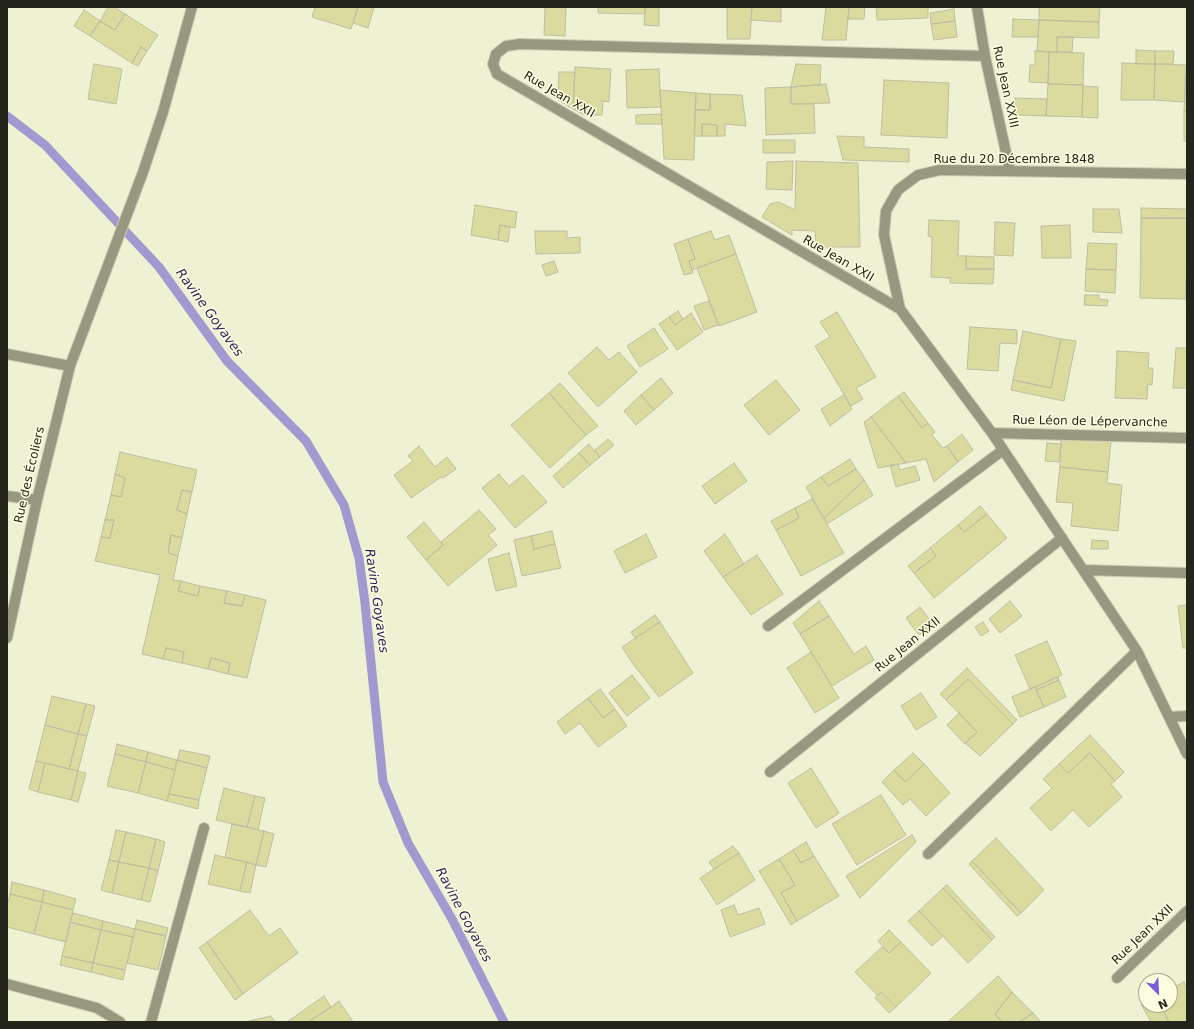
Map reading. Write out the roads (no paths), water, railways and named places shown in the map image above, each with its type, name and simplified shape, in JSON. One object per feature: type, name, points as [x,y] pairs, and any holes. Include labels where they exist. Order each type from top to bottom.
[{"type":"street","name":"Rue des Écoliers","points":[[7,638],[37,500],[70,366],[112,258],[143,172],[165,105],[192,7]]},
{"type":"street","name":"Rue Jean XXIII","points":[[977,7],[985,56],[1010,171]]},
{"type":"street","name":"Rue Jean XXII","points":[[985,56],[520,44],[506,46],[496,54],[493,64],[497,74],[900,309],[992,433],[1136,650],[1187,754]]},
{"type":"street","name":"Rue du 20 Décembre 1848","points":[[900,309],[884,235],[886,210],[898,190],[918,175],[940,170],[1187,174]]},
{"type":"street","points":[[7,354],[70,366]]},
{"type":"street","name":"Rue Léon de Lépervanche","points":[[992,433],[1187,438]]},
{"type":"street","points":[[768,626],[1003,450]]},
{"type":"street","points":[[7,496],[37,500]]},
{"type":"street","name":"Rue Jean XXII","points":[[770,772],[1062,538]]},
{"type":"street","points":[[1084,570],[1187,573]]},
{"type":"street","points":[[928,854],[1136,650]]},
{"type":"street","points":[[1169,717],[1187,716]]},
{"type":"street","points":[[151,1022],[204,828]]},
{"type":"street","name":"Rue Jean XXII","points":[[1117,978],[1187,911]]},
{"type":"street","points":[[7,984],[98,1008],[120,1022]]},
{"type":"waterway","name":"Ravine Goyaves","points":[[7,116],[45,145],[159,267],[227,361],[306,441],[344,505],[359,558],[383,782],[408,843],[452,919],[504,1022]]}]
